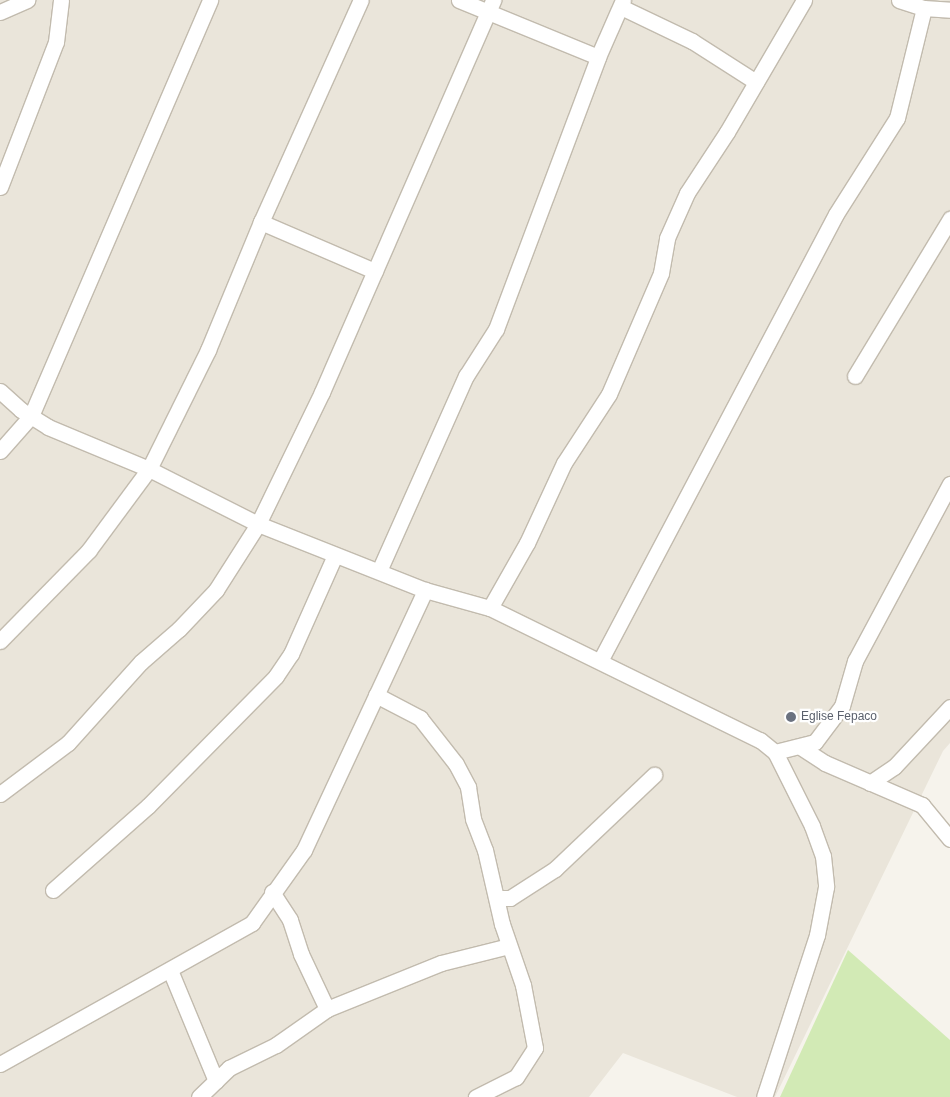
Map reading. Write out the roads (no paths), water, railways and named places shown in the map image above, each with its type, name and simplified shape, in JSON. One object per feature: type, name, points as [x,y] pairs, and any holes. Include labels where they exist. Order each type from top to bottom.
[{"type":"street","points":[[0,12],[27,0]]},
{"type":"street","points":[[0,187],[56,42],[62,0]]},
{"type":"street","points":[[0,451],[31,416],[210,0]]},
{"type":"street","points":[[0,640],[89,550],[149,469],[208,350],[261,222],[361,0]]},
{"type":"street","points":[[459,0],[491,5],[598,57]]},
{"type":"street","points":[[490,608],[527,543],[564,463],[609,394],[661,273],[667,238],[687,193],[804,0]]},
{"type":"street","points":[[899,0],[924,8],[950,10]]},
{"type":"street","points":[[379,571],[466,376],[496,329],[598,57],[622,3],[692,41],[756,82]]},
{"type":"street","points":[[0,794],[68,743],[141,662],[179,629],[216,590],[258,524],[375,271],[491,5]]},
{"type":"street","points":[[600,661],[836,214],[897,118],[924,8]]},
{"type":"street","points":[[855,376],[950,219]]},
{"type":"street","points":[[261,222],[375,271]]},
{"type":"street","points":[[0,390],[31,416],[48,427],[149,469],[258,524],[425,590],[490,608],[760,740],[775,752],[812,826],[823,856],[826,886],[817,935],[764,1097]]},
{"type":"street","points":[[775,752],[802,748],[815,742],[842,706],[855,661],[950,484]]},
{"type":"street","points":[[53,890],[148,806],[276,676],[291,654],[335,555]]},
{"type":"street","points":[[0,1064],[252,923],[272,892],[304,850],[425,590]]},
{"type":"street","points":[[376,695],[420,718],[456,764],[468,787],[473,819],[498,898],[509,946],[523,985],[535,1048],[516,1077],[476,1097]]},
{"type":"street","points":[[870,783],[894,767],[950,707]]},
{"type":"street","points":[[802,748],[825,763],[922,805],[950,840]]},
{"type":"street","points":[[498,898],[510,898],[555,869],[654,775]]},
{"type":"street","points":[[272,892],[290,920],[301,954],[327,1009]]},
{"type":"street","points":[[199,1097],[229,1068],[276,1045],[327,1009],[441,963],[509,946]]},
{"type":"street","points":[[170,970],[216,1081]]},
{"type":"place","name":"Eglise Fepaco","points":[[791,717]]}]
